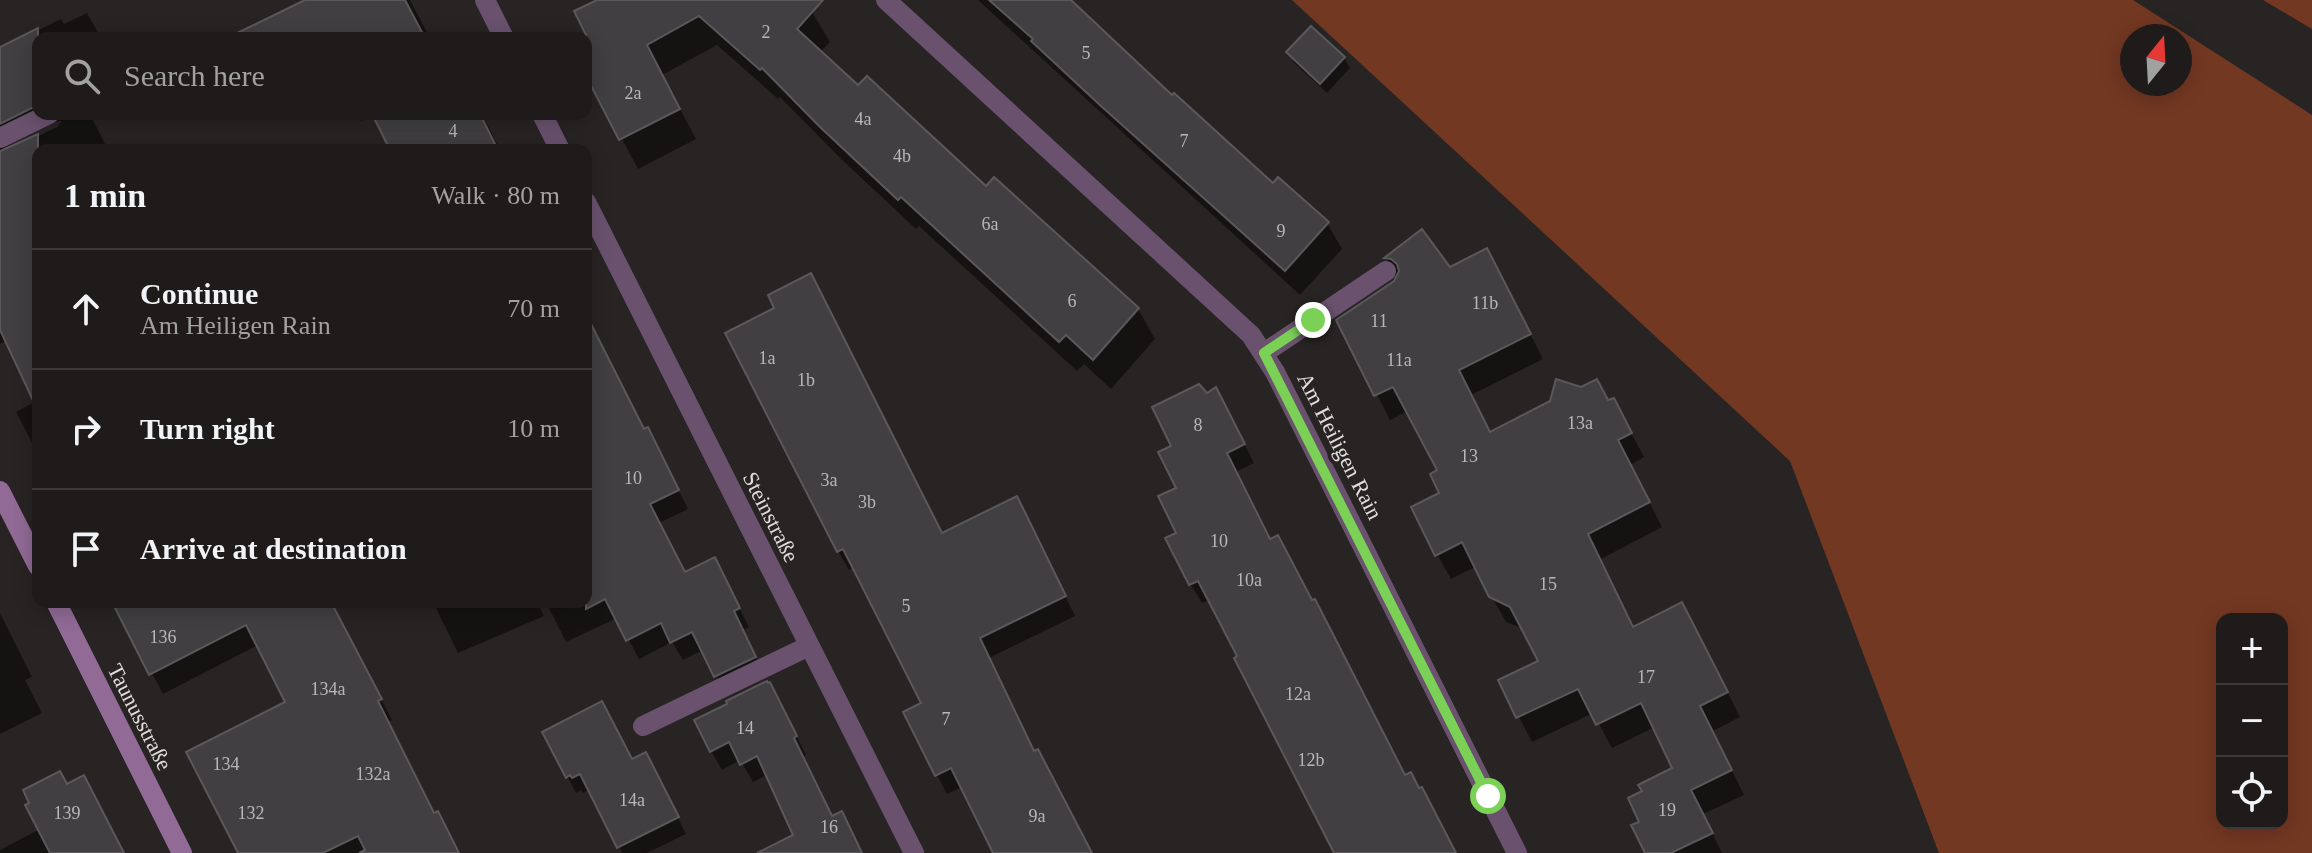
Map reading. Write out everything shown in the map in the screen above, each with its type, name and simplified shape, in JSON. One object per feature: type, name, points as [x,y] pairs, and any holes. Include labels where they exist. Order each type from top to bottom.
[{"type":"street","name":"Am Heiligen Rain","points":[[886,0],[1251,335],[1283,386],[1517,853]]},
{"type":"street","points":[[489,1],[502,32]]},
{"type":"street","points":[[0,138],[37,120]]},
{"type":"street","points":[[545,120],[557,144]]},
{"type":"street","name":"Steinstraße","points":[[592,214],[914,853]]},
{"type":"street","points":[[1264,353],[1386,271]]},
{"type":"street","points":[[0,491],[32,554]]},
{"type":"street","name":"Taunusstraße","points":[[59,608],[182,853]]},
{"type":"street","points":[[643,726],[809,646]]},
{"type":"shaded area","points":[[1292,0],[2133,0],[2170,24],[2120,24],[2120,96],[2192,96],[2192,38],[2312,115],[2312,853],[1939,853],[1790,461]]},
{"type":"shaded area","points":[[2263,0],[2312,0],[2312,29]]},
{"type":"building","points":[[305,0],[405,0],[422,32],[239,32]]},
{"type":"building","points":[[597,0],[823,0],[797,29],[858,85],[867,76],[986,186],[994,177],[1139,308],[1093,360],[1066,335],[1059,342],[901,197],[898,200],[762,68],[760,70],[699,16],[647,45],[680,109],[619,140],[592,88],[592,32],[584,32],[574,11]]},
{"type":"building","points":[[989,0],[1071,0],[1172,95],[1174,93],[1273,183],[1278,177],[1329,222],[1285,271],[1101,106]]},
{"type":"building","points":[[1311,26],[1345,57],[1320,84],[1286,52]]},
{"type":"building","points":[[38,28],[38,32],[32,32],[32,108],[0,124],[0,47]]},
{"type":"building","points":[[375,120],[483,120],[495,144],[387,144]]},
{"type":"building","points":[[38,134],[38,144],[32,144],[32,398],[0,330],[0,151]]},
{"type":"building","points":[[1422,229],[1450,267],[1487,248],[1531,334],[1459,370],[1490,432],[1550,401],[1556,379],[1581,387],[1597,379],[1608,400],[1614,398],[1632,433],[1618,440],[1650,502],[1588,534],[1633,627],[1682,602],[1728,692],[1700,706],[1732,770],[1691,790],[1713,833],[1671,853],[1645,853],[1631,825],[1639,822],[1628,798],[1642,791],[1638,785],[1672,768],[1641,703],[1596,725],[1578,689],[1516,718],[1498,680],[1538,661],[1510,607],[1489,597],[1462,542],[1435,556],[1411,507],[1439,493],[1430,474],[1437,470],[1393,387],[1374,396],[1336,320],[1394,281],[1399,271],[1397,264],[1384,258]]},
{"type":"building","points":[[811,273],[942,533],[1017,496],[1066,596],[980,638],[1034,751],[1038,749],[1092,853],[993,853],[951,768],[935,776],[903,712],[921,703],[843,549],[837,552],[725,333],[774,308],[768,295]]},
{"type":"building","points":[[592,326],[679,490],[650,504],[685,572],[715,557],[740,608],[734,611],[756,657],[714,677],[692,632],[670,643],[661,623],[626,641],[605,599],[592,606]]},
{"type":"building","points":[[1199,384],[1207,393],[1216,387],[1245,444],[1227,453],[1270,539],[1278,535],[1312,600],[1315,599],[1405,775],[1411,772],[1419,788],[1422,787],[1456,853],[1334,853],[1198,581],[1189,585],[1165,538],[1176,533],[1158,496],[1176,488],[1158,452],[1171,446],[1152,407]]},
{"type":"building","points":[[115,608],[334,608],[382,699],[378,701],[434,813],[438,811],[459,853],[359,853],[365,850],[358,836],[323,853],[238,853],[186,752],[285,702],[246,625],[149,675]]},
{"type":"building","points":[[767,681],[797,736],[794,738],[832,816],[842,811],[862,853],[757,853],[793,835],[757,756],[740,765],[729,742],[710,752],[694,720]]},
{"type":"building","points":[[602,701],[632,759],[646,752],[679,817],[617,848],[580,774],[566,778],[542,732]]},
{"type":"building","points":[[60,771],[67,784],[84,775],[124,853],[50,853],[25,805],[29,803],[23,790]]},
{"type":"route","points":[[1313,320],[1264,353],[1488,796]]}]
